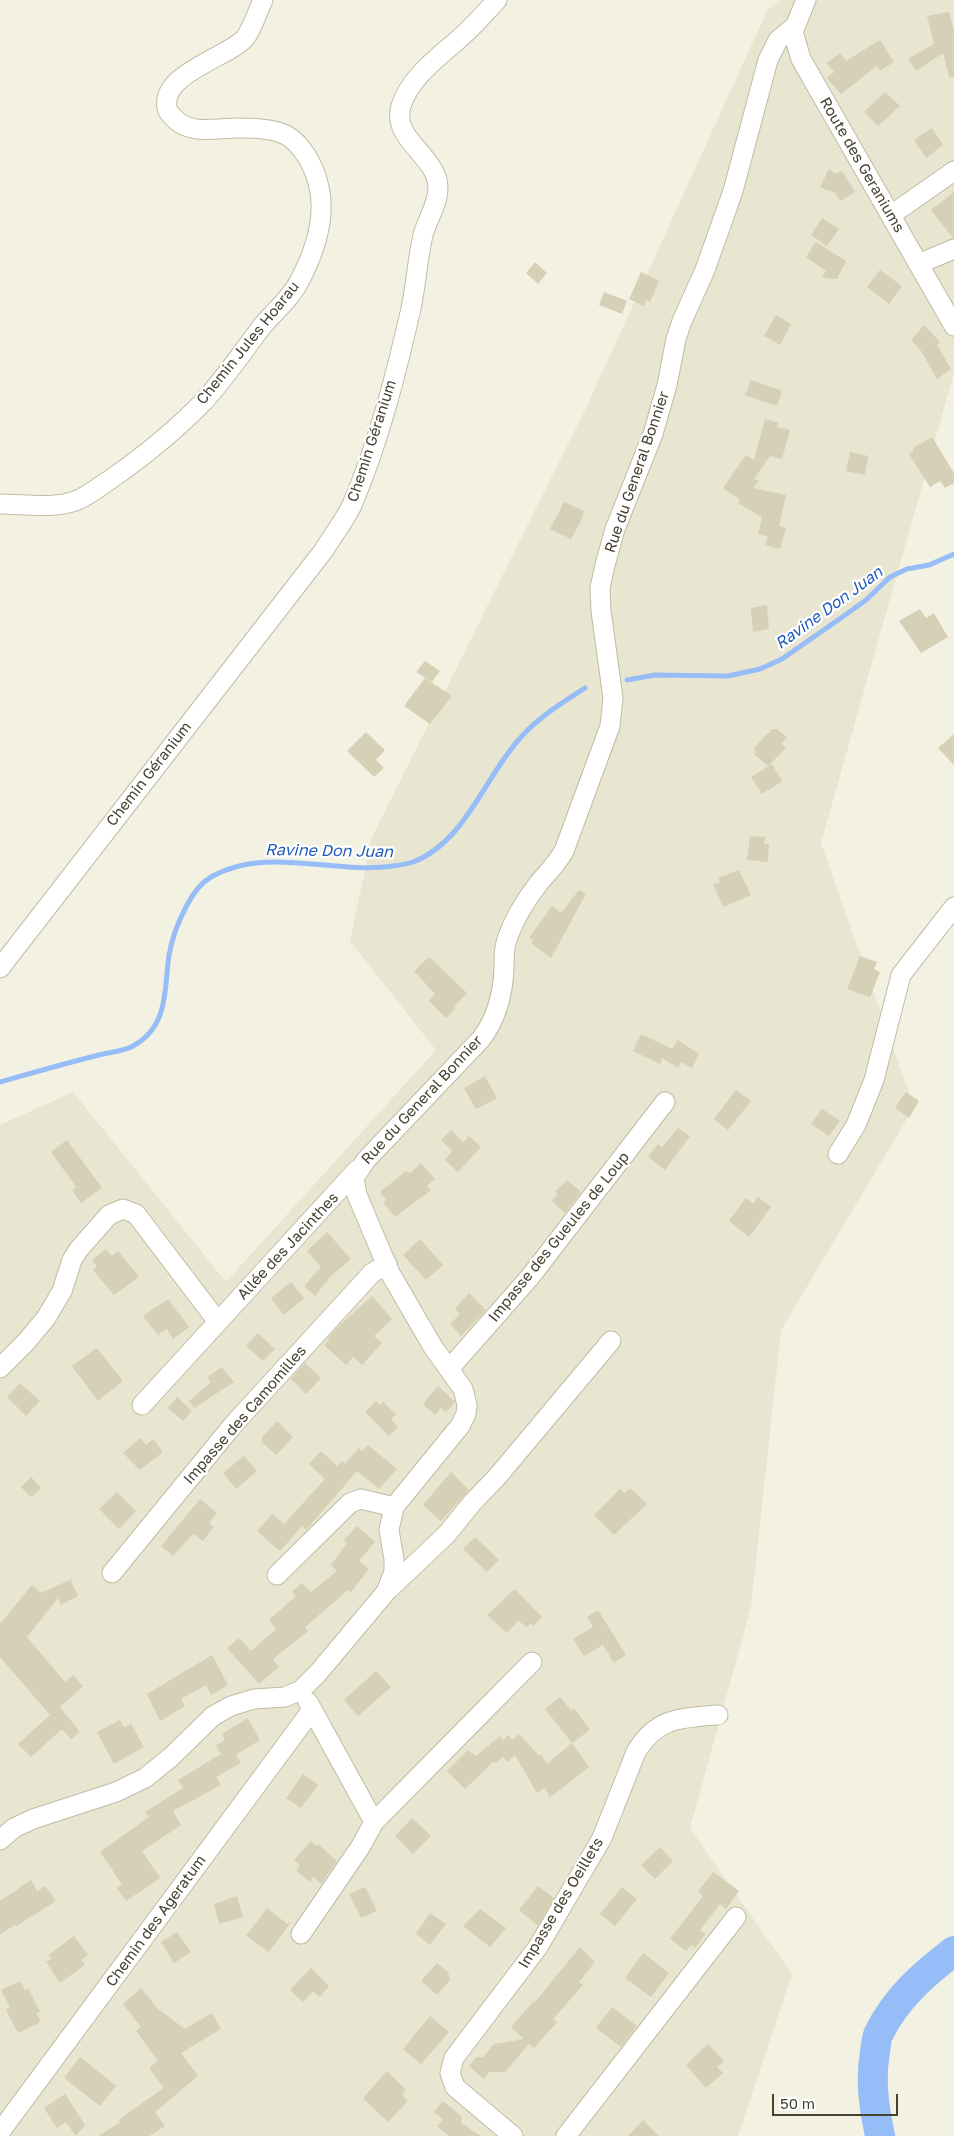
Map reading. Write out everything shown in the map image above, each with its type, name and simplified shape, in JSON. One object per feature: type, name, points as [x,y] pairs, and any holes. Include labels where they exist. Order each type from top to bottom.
[{"type":"street","name":"Chemin Jules Hoarau","points":[[0,504],[60,504],[77,501],[126,468],[162,441],[205,400],[265,323],[291,294],[300,279],[312,251],[322,212],[319,184],[313,169],[297,145],[286,135],[272,131],[241,128],[199,129],[185,126],[168,111],[166,104],[174,85],[189,73],[237,45],[245,38],[263,0]]},
{"type":"street","name":"Chemin Géranium","points":[[0,968],[324,550],[351,506],[379,430],[410,313],[423,235],[438,190],[435,174],[430,164],[409,140],[403,128],[400,115],[402,104],[424,69],[462,37],[497,0]]},
{"type":"street","points":[[794,26],[806,0]]},
{"type":"street","name":"Route des Geraniums","points":[[794,26],[794,39],[800,59],[954,326]]},
{"type":"street","name":"Rue du General Bonnier","points":[[0,1840],[14,1828],[33,1819],[116,1792],[145,1778],[171,1757],[213,1716],[231,1706],[254,1699],[285,1697],[301,1690],[318,1673],[386,1592],[394,1572],[394,1559],[389,1530],[394,1507],[460,1426],[466,1414],[467,1405],[463,1389],[433,1347],[387,1264],[354,1186],[354,1178],[366,1160],[481,1039],[492,1024],[499,1007],[508,936],[518,912],[557,863],[564,851],[610,726],[613,698],[601,611],[600,588],[615,528],[653,434],[667,386],[676,339],[682,321],[705,270],[733,191],[768,60],[778,40],[794,26]]},
{"type":"street","points":[[891,215],[954,171]]},
{"type":"street","points":[[918,264],[954,248]]},
{"type":"street","points":[[838,1154],[856,1125],[874,1080],[901,975],[954,907]]},
{"type":"street","name":"Impasse des Gueules de Loup","points":[[449,1369],[530,1277],[665,1102]]},
{"type":"street","name":"Allée des Jacinthes","points":[[142,1405],[358,1170]]},
{"type":"street","points":[[0,1368],[26,1342],[46,1318],[62,1291],[72,1260],[79,1249],[110,1215],[122,1209],[136,1214],[218,1322]]},
{"type":"street","name":"Impasse des Camomilles","points":[[112,1574],[233,1425],[372,1273],[387,1264]]},
{"type":"street","points":[[386,1592],[447,1534],[611,1341]]},
{"type":"street","points":[[277,1575],[350,1503],[361,1499],[394,1507]]},
{"type":"street","points":[[302,1934],[327,1894],[361,1846],[374,1822],[532,1662]]},
{"type":"street","points":[[301,1690],[374,1822]]},
{"type":"street","name":"Chemin des Ageratum","points":[[0,2132],[312,1710]]},
{"type":"street","name":"Impasse des Oeillets","points":[[513,2136],[455,2087],[450,2073],[454,2058],[543,1938],[602,1838],[636,1752],[643,1740],[665,1723],[679,1718],[718,1715]]},
{"type":"street","points":[[566,2136],[736,1917]]},
{"type":"shaded area","points":[[780,0],[954,0],[954,373],[821,843],[914,1107],[781,1330],[751,1607],[690,1828],[792,1974],[738,2136],[0,2136],[0,1125],[73,1092],[226,1282],[436,1050],[350,941],[372,837],[585,410],[767,11]]},
{"type":"building","points":[[949,12],[954,31],[954,77],[949,77],[943,53],[916,71],[908,59],[934,44],[927,16]]},
{"type":"building","points":[[880,40],[894,62],[880,71],[877,66],[841,94],[827,78],[834,72],[827,63],[840,53],[846,61]]},
{"type":"building","points":[[885,92],[900,106],[878,126],[864,112]]},
{"type":"building","points":[[932,128],[943,145],[926,158],[914,140]]},
{"type":"building","points":[[829,169],[836,174],[842,171],[855,192],[840,201],[835,193],[820,187]]},
{"type":"building","points":[[954,192],[954,238],[953,238],[931,210]]},
{"type":"building","points":[[822,218],[839,229],[827,246],[811,235]]},
{"type":"building","points":[[816,242],[846,261],[837,279],[822,278],[826,271],[806,257]]},
{"type":"building","points":[[535,262],[547,273],[538,284],[526,273]]},
{"type":"building","points":[[880,270],[902,286],[889,304],[867,287]]},
{"type":"building","points":[[641,272],[659,281],[650,302],[646,300],[644,306],[629,299]]},
{"type":"building","points":[[604,292],[627,301],[622,314],[599,305]]},
{"type":"building","points":[[776,315],[791,324],[780,345],[764,336]]},
{"type":"building","points":[[924,325],[940,342],[937,345],[951,369],[937,379],[921,351],[911,340]]},
{"type":"building","points":[[751,380],[782,391],[777,406],[745,395]]},
{"type":"building","points":[[765,419],[779,423],[777,427],[790,430],[782,459],[770,456],[754,479],[759,481],[753,488],[786,495],[779,526],[786,528],[780,549],[765,545],[768,537],[758,534],[762,517],[738,503],[740,500],[723,488],[746,455],[754,460]]},
{"type":"building","points":[[932,437],[954,473],[954,483],[945,488],[940,481],[930,487],[909,454],[914,451],[913,448]]},
{"type":"building","points":[[850,452],[868,456],[865,475],[846,471]]},
{"type":"building","points":[[564,502],[584,511],[571,539],[550,529]]},
{"type":"building","points":[[767,605],[769,629],[753,632],[751,608]]},
{"type":"building","points":[[920,609],[926,618],[934,613],[948,637],[921,653],[899,621]]},
{"type":"building","points":[[425,661],[440,671],[432,682],[416,672]]},
{"type":"building","points":[[425,678],[452,696],[430,724],[404,706]]},
{"type":"building","points":[[772,729],[777,729],[787,737],[781,744],[786,748],[768,766],[754,754],[756,752],[753,749]]},
{"type":"building","points":[[366,732],[385,750],[376,760],[384,768],[374,777],[347,751]]},
{"type":"building","points":[[954,734],[954,765],[938,748]]},
{"type":"building","points":[[772,764],[782,781],[762,794],[751,777]]},
{"type":"building","points":[[750,836],[765,837],[764,844],[769,844],[768,862],[747,860]]},
{"type":"building","points":[[739,870],[751,895],[723,907],[713,884],[720,882],[718,878]]},
{"type":"building","points":[[579,890],[586,894],[551,958],[531,943],[533,940],[529,938],[552,906],[561,913]]},
{"type":"building","points":[[860,956],[877,962],[874,969],[880,972],[870,997],[847,989]]},
{"type":"building","points":[[429,957],[467,993],[446,1018],[429,1001],[435,994],[414,971]]},
{"type":"building","points":[[641,1034],[672,1049],[678,1040],[699,1054],[692,1068],[681,1062],[678,1068],[662,1058],[660,1064],[633,1051]]},
{"type":"building","points":[[485,1076],[497,1098],[476,1109],[464,1088]]},
{"type":"building","points":[[736,1090],[751,1101],[728,1130],[714,1119]]},
{"type":"building","points":[[906,1092],[919,1101],[909,1118],[895,1108]]},
{"type":"building","points":[[822,1109],[840,1121],[829,1136],[811,1124]]},
{"type":"building","points":[[678,1128],[690,1136],[665,1170],[648,1157],[658,1144],[662,1147]]},
{"type":"building","points":[[451,1130],[463,1142],[469,1136],[481,1147],[458,1172],[445,1160],[452,1151],[441,1140]]},
{"type":"building","points":[[67,1140],[102,1188],[81,1203],[72,1190],[76,1187],[51,1152]]},
{"type":"building","points":[[421,1163],[435,1179],[427,1186],[431,1190],[395,1217],[383,1202],[386,1200],[380,1192],[406,1171],[410,1173]]},
{"type":"building","points":[[567,1180],[581,1192],[565,1213],[552,1201],[558,1194],[555,1192]]},
{"type":"building","points":[[758,1197],[771,1207],[749,1237],[729,1221],[746,1198],[753,1204]]},
{"type":"building","points":[[327,1232],[351,1259],[330,1277],[315,1296],[304,1286],[321,1267],[307,1251]]},
{"type":"building","points":[[420,1239],[443,1265],[426,1280],[403,1255]]},
{"type":"building","points":[[106,1249],[112,1256],[118,1251],[139,1277],[114,1295],[93,1270],[97,1266],[92,1260]]},
{"type":"building","points":[[291,1282],[304,1298],[284,1315],[271,1298]]},
{"type":"building","points":[[469,1293],[486,1310],[461,1336],[450,1324],[460,1314],[455,1309]]},
{"type":"building","points":[[372,1296],[392,1319],[374,1336],[382,1343],[362,1365],[353,1357],[346,1365],[324,1345],[341,1324]]},
{"type":"building","points":[[168,1299],[189,1327],[173,1339],[167,1329],[158,1335],[143,1316]]},
{"type":"building","points":[[258,1333],[275,1349],[263,1361],[246,1346]]},
{"type":"building","points":[[97,1348],[123,1381],[98,1401],[72,1366]]},
{"type":"building","points":[[305,1363],[321,1378],[306,1394],[291,1379]]},
{"type":"building","points":[[222,1367],[234,1382],[194,1408],[189,1401],[211,1382],[207,1377]]},
{"type":"building","points":[[20,1383],[40,1401],[26,1416],[7,1397]]},
{"type":"building","points":[[438,1386],[455,1402],[446,1412],[441,1408],[435,1415],[423,1404]]},
{"type":"building","points":[[177,1397],[192,1411],[183,1421],[168,1408]]},
{"type":"building","points":[[376,1401],[380,1405],[383,1402],[396,1414],[391,1419],[398,1427],[389,1436],[365,1412]]},
{"type":"building","points":[[277,1421],[293,1437],[276,1455],[262,1442],[262,1437]]},
{"type":"building","points":[[140,1438],[146,1445],[153,1439],[163,1452],[140,1470],[123,1453]]},
{"type":"building","points":[[368,1445],[397,1469],[379,1489],[357,1471],[306,1530],[302,1526],[280,1551],[257,1531],[272,1514],[284,1524],[325,1479],[309,1464],[321,1451],[337,1466],[342,1461],[345,1464],[359,1448],[362,1451]]},
{"type":"building","points":[[244,1456],[257,1471],[236,1489],[223,1473]]},
{"type":"building","points":[[451,1472],[469,1490],[441,1521],[423,1505]]},
{"type":"building","points":[[31,1477],[41,1488],[31,1497],[21,1487]]},
{"type":"building","points":[[630,1488],[647,1504],[614,1535],[594,1515],[620,1489],[625,1493]]},
{"type":"building","points":[[117,1492],[136,1511],[119,1529],[99,1509]]},
{"type":"building","points":[[200,1499],[217,1513],[209,1523],[214,1527],[203,1541],[193,1534],[173,1556],[161,1546]]},
{"type":"building","points":[[357,1526],[375,1542],[359,1561],[369,1569],[351,1592],[348,1590],[305,1627],[308,1631],[273,1659],[279,1667],[259,1684],[227,1648],[239,1638],[251,1651],[276,1629],[269,1620],[296,1596],[292,1592],[302,1583],[311,1592],[337,1571],[331,1565],[347,1543],[344,1540]]},
{"type":"building","points":[[475,1537],[499,1560],[487,1572],[463,1549]]},
{"type":"building","points":[[74,1578],[71,1581],[78,1596],[61,1605],[58,1598],[27,1637],[65,1682],[73,1675],[83,1686],[60,1707],[80,1732],[71,1739],[62,1729],[31,1757],[18,1744],[50,1715],[0,1657],[0,1624],[32,1585],[41,1593]]},
{"type":"building","points":[[515,1589],[542,1617],[534,1626],[531,1623],[527,1627],[518,1621],[507,1633],[487,1615]]},
{"type":"building","points":[[598,1610],[626,1655],[614,1663],[603,1645],[584,1656],[573,1639],[593,1627],[587,1617]]},
{"type":"building","points":[[212,1655],[228,1685],[211,1695],[206,1685],[181,1699],[185,1706],[160,1721],[147,1694]]},
{"type":"building","points":[[376,1671],[391,1687],[358,1716],[344,1700]]},
{"type":"building","points":[[560,1697],[571,1710],[574,1708],[590,1730],[572,1743],[545,1709]]},
{"type":"building","points":[[248,1718],[260,1740],[236,1755],[241,1763],[216,1777],[221,1785],[173,1811],[181,1825],[142,1851],[160,1878],[126,1901],[117,1888],[122,1884],[100,1852],[149,1817],[145,1812],[183,1788],[178,1780],[221,1754],[216,1745],[225,1740],[222,1734]]},
{"type":"building","points":[[120,1720],[124,1727],[131,1724],[144,1747],[114,1764],[97,1732]]},
{"type":"building","points":[[519,1734],[539,1756],[541,1754],[547,1764],[572,1743],[589,1767],[550,1797],[545,1788],[537,1793],[515,1755],[507,1762],[503,1757],[496,1763],[494,1761],[465,1789],[447,1771],[468,1750],[476,1756],[500,1736],[503,1740],[508,1735],[512,1740]]},
{"type":"building","points":[[303,1774],[318,1785],[301,1808],[286,1798]]},
{"type":"building","points":[[412,1818],[431,1836],[413,1854],[395,1836]]},
{"type":"building","points":[[311,1841],[316,1846],[318,1844],[337,1861],[321,1884],[313,1877],[310,1882],[296,1870],[300,1865],[294,1860]]},
{"type":"building","points":[[660,1847],[673,1861],[655,1879],[641,1865]]},
{"type":"building","points":[[713,1872],[739,1891],[726,1909],[720,1904],[700,1930],[706,1934],[695,1948],[691,1945],[686,1951],[670,1939],[703,1896],[698,1892]]},
{"type":"building","points":[[31,1880],[37,1891],[45,1886],[56,1901],[0,1934],[0,1901]]},
{"type":"building","points":[[538,1886],[554,1898],[538,1926],[519,1910]]},
{"type":"building","points":[[365,1887],[377,1911],[361,1918],[349,1894]]},
{"type":"building","points":[[622,1887],[637,1899],[615,1926],[600,1914]]},
{"type":"building","points":[[237,1896],[243,1917],[219,1924],[214,1904]]},
{"type":"building","points":[[267,1908],[287,1924],[291,1922],[269,1952],[246,1936]]},
{"type":"building","points":[[480,1909],[506,1928],[490,1947],[463,1926]]},
{"type":"building","points":[[430,1913],[446,1924],[430,1945],[416,1934]]},
{"type":"building","points":[[177,1932],[191,1952],[174,1963],[161,1942]]},
{"type":"building","points":[[74,1936],[88,1955],[81,1960],[85,1965],[60,1983],[46,1962],[51,1959],[49,1955]]},
{"type":"building","points":[[580,1947],[595,1962],[579,1982],[583,1985],[553,2019],[557,2022],[534,2048],[529,2044],[505,2072],[489,2072],[484,2079],[469,2066],[477,2057],[483,2057],[494,2044],[524,2039],[511,2027],[535,2002]]},
{"type":"building","points":[[643,1953],[669,1973],[651,1997],[625,1978]]},
{"type":"building","points":[[437,1963],[448,1972],[450,1980],[437,1995],[421,1981]]},
{"type":"building","points":[[311,1968],[329,1986],[320,1997],[313,1991],[303,2002],[290,1990]]},
{"type":"building","points":[[20,1981],[25,1990],[29,1989],[40,2012],[36,2013],[41,2022],[18,2033],[6,2010],[10,2007],[1,1990]]},
{"type":"building","points":[[141,1988],[158,2009],[185,2029],[212,2013],[221,2029],[181,2053],[198,2076],[155,2112],[165,2126],[149,2136],[98,2136],[121,2122],[118,2120],[164,2088],[149,2068],[158,2061],[136,2031],[141,2027],[123,2004]]},
{"type":"building","points":[[612,2007],[637,2026],[621,2047],[596,2028]]},
{"type":"building","points":[[430,2016],[449,2032],[421,2064],[403,2049]]},
{"type":"building","points":[[708,2044],[724,2061],[717,2067],[723,2073],[706,2088],[686,2065]]},
{"type":"building","points":[[80,2057],[116,2086],[100,2106],[64,2078]]},
{"type":"building","points":[[387,2071],[406,2090],[402,2095],[408,2101],[388,2122],[363,2098]]},
{"type":"building","points":[[65,2094],[85,2125],[76,2136],[66,2122],[57,2128],[44,2108]]},
{"type":"building","points":[[443,2101],[462,2117],[461,2123],[481,2136],[449,2136],[437,2126],[443,2119],[434,2112]]},
{"type":"building","points":[[643,2120],[659,2136],[628,2136]]},
{"type":"waterway","name":"Ravine Don Juan","points":[[627,680],[655,675],[728,676],[760,669],[782,659],[841,618],[866,600],[890,577],[907,569],[929,565],[954,554]]},
{"type":"waterway","name":"Ravine Don Juan","points":[[0,1082],[125,1050],[145,1038],[159,1018],[163,1006],[169,955],[178,924],[193,894],[199,886],[211,877],[232,868],[254,863],[277,862],[370,868],[413,862],[431,852],[461,824],[497,769],[522,736],[536,722],[585,688]]},
{"type":"waterway","points":[[880,2136],[874,2104],[873,2084],[878,2035],[902,1998],[954,1951]]}]
